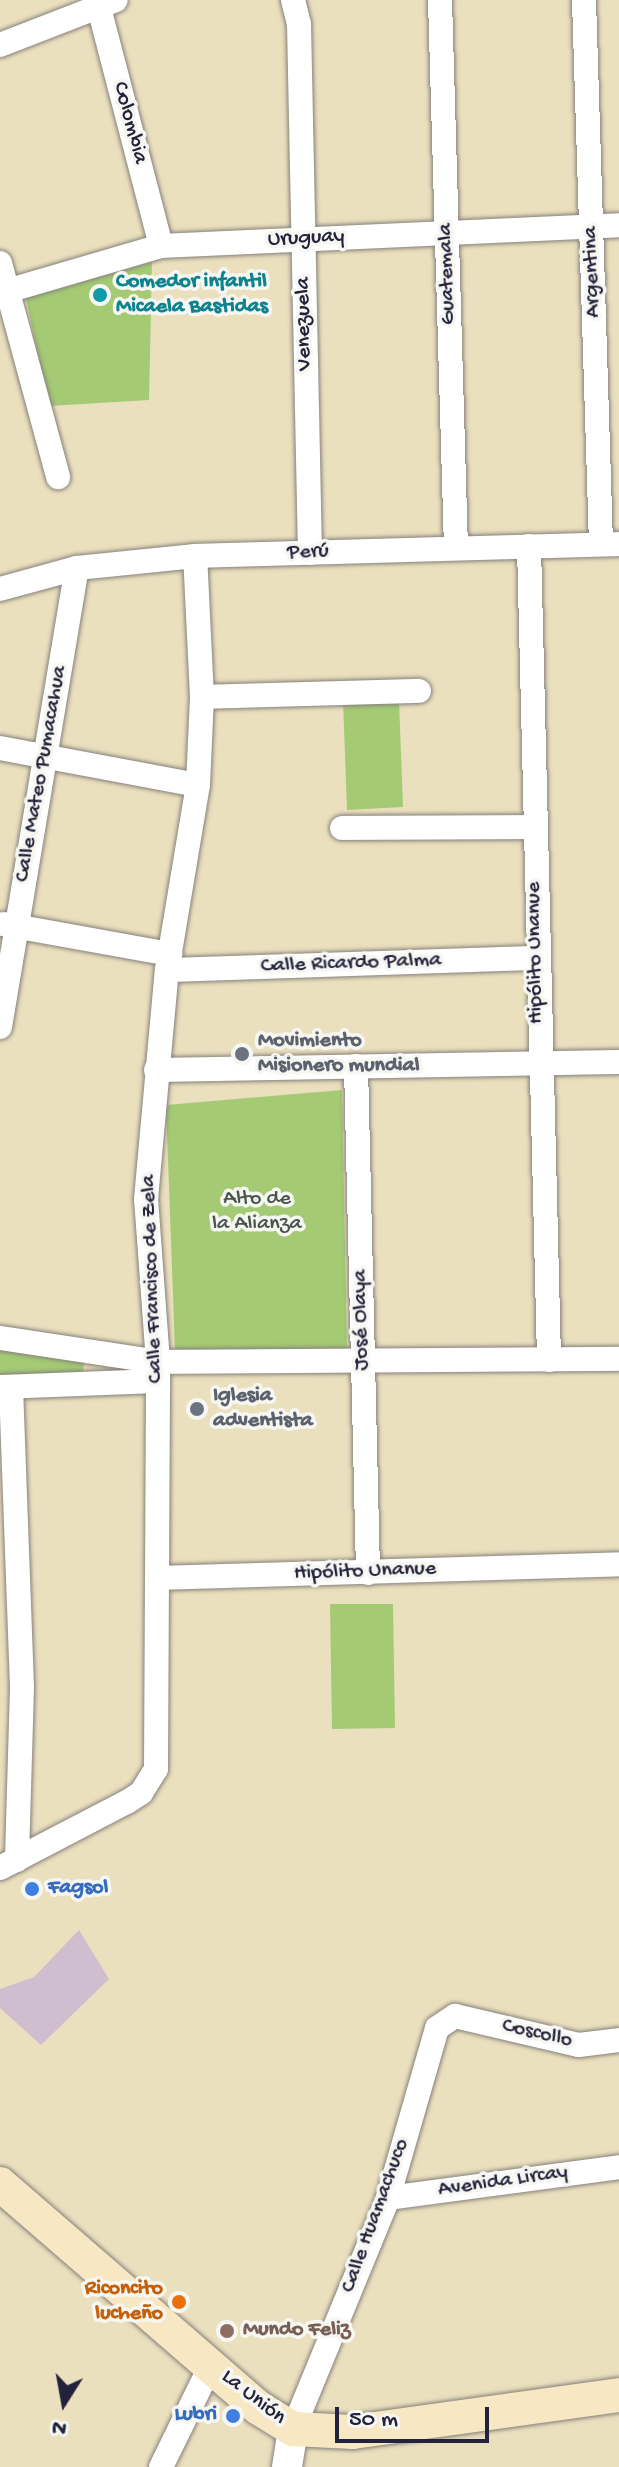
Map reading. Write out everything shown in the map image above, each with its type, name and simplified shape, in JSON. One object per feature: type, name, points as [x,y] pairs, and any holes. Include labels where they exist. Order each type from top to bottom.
[{"type":"main road","name":"La Unión","points":[[0,2184],[259,2408],[293,2429],[353,2432],[619,2395]]},
{"type":"street","name":"Venezuela","points":[[293,0],[299,24],[310,553]]},
{"type":"street","name":"Guatemala","points":[[440,0],[456,548]]},
{"type":"street","name":"Argentina","points":[[584,0],[591,227],[610,544]]},
{"type":"street","points":[[0,45],[104,2]]},
{"type":"street","name":"Colombia","points":[[104,2],[161,246]]},
{"type":"street","name":"Uruguay","points":[[4,292],[161,246],[619,225]]},
{"type":"street","points":[[0,263],[4,292],[58,477]]},
{"type":"street","name":"Perú","points":[[0,589],[77,568],[195,556],[610,544]]},
{"type":"street","name":"Hipólito Unanue","points":[[529,546],[535,958],[549,1360]]},
{"type":"street","name":"Calle Francisco de Zela","points":[[9,1864],[127,1802],[149,1783],[158,1751],[158,1372],[146,1199],[168,962],[198,785],[202,697],[195,556]]},
{"type":"street","name":"Calle Mateo Pumacahua","points":[[0,1027],[8,924],[45,752],[77,568]]},
{"type":"street","points":[[202,697],[419,691]]},
{"type":"street","points":[[0,748],[45,752],[198,785]]},
{"type":"street","points":[[342,828],[535,827]]},
{"type":"street","name":"Calle Ricardo Palma","points":[[8,924],[168,962],[535,958]]},
{"type":"street","points":[[156,1070],[619,1062]]},
{"type":"street","name":"José Olaya","points":[[356,1066],[368,1573]]},
{"type":"street","points":[[0,1338],[158,1372]]},
{"type":"street","points":[[9,1864],[11,1689],[5,1387],[158,1372],[363,1363],[619,1359]]},
{"type":"street","name":"Hipólito Unanue","points":[[160,1578],[619,1564]]},
{"type":"street","name":"Coscollo","points":[[455,2016],[579,2045],[619,2040]]},
{"type":"street","name":"Calle Huamachuco","points":[[287,2467],[293,2429],[388,2198],[437,2028],[455,2016]]},
{"type":"street","name":"Avenida Lircay","points":[[388,2198],[619,2167]]},
{"type":"street","points":[[161,2467],[211,2365]]},
{"type":"shaded area","points":[[79,1930],[109,1979],[41,2045],[0,2008],[0,1989],[34,1977]]},
{"type":"green space","points":[[152,262],[149,400],[49,406],[26,298]]},
{"type":"green space","points":[[343,700],[399,700],[403,807],[347,810]]},
{"type":"green space","name":"Alto de la Alianza","points":[[342,1090],[347,1351],[175,1351],[166,1105]]},
{"type":"green space","points":[[0,1350],[84,1362],[83,1373],[0,1377]]},
{"type":"green space","points":[[330,1604],[393,1604],[395,1728],[332,1729]]},
{"type":"place","name":"Comedor infantil Micaela Bastidas","points":[[100,295]]},
{"type":"place","name":"Movimiento Misionero mundial","points":[[242,1054]]},
{"type":"place","name":"Iglesia adventista","points":[[197,1409]]},
{"type":"place","name":"Fagsol","points":[[32,1889]]},
{"type":"place","name":"Riconcito lucheño","points":[[179,2302]]},
{"type":"place","name":"Mundo Feliz","points":[[227,2331]]},
{"type":"place","name":"Lubri","points":[[233,2416]]}]
